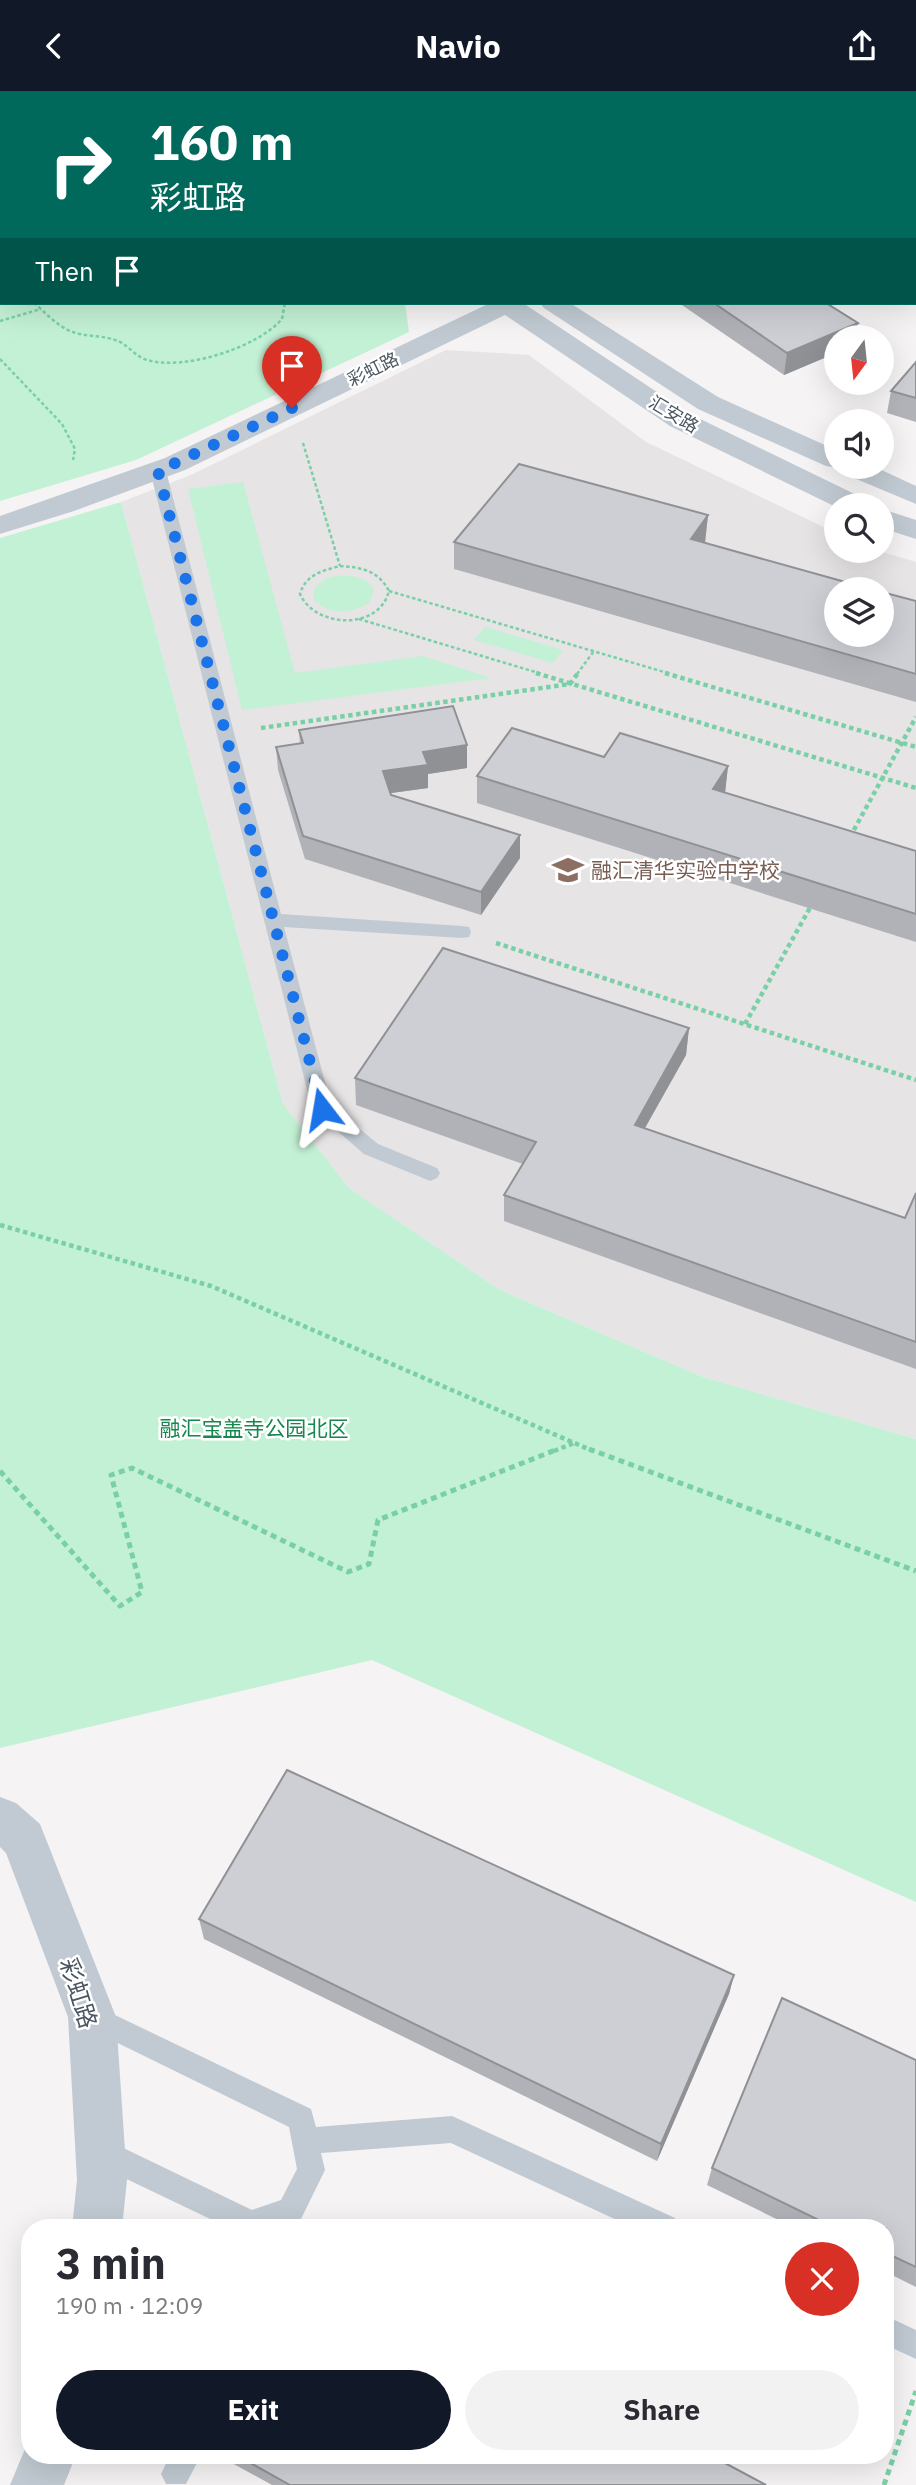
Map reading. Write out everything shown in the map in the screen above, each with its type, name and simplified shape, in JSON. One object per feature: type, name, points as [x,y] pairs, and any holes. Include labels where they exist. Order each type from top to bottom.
[{"type":"street","name":"彩虹路","points":[[0,525],[158,471],[502,305]]},
{"type":"street","name":"汇安路","points":[[509,305],[680,420],[830,493]]},
{"type":"street","name":"汇安路","points":[[556,305],[708,403],[824,455]]},
{"type":"street","points":[[878,479],[916,496]]},
{"type":"street","points":[[894,522],[916,530]]},
{"type":"street","name":"彩虹路","points":[[0,1818],[24,1839],[92,2017],[102,2180],[98,2219]]},
{"type":"street","points":[[37,2485],[45,2464]]},
{"type":"lane","points":[[158,471],[322,1109],[371,1149],[430,1173]]},
{"type":"lane","points":[[274,920],[462,932]]},
{"type":"lane","points":[[92,2017],[301,2119],[310,2170],[290,2211],[274,2219]]},
{"type":"lane","points":[[305,2141],[452,2129],[646,2219]]},
{"type":"lane","points":[[101,2152],[241,2219]]},
{"type":"lane","points":[[894,2334],[916,2344]]},
{"type":"path","points":[[36,305],[70,332],[118,339],[127,351],[152,362],[190,362],[228,351],[267,333],[283,317],[285,305]]},
{"type":"path","points":[[0,321],[41,310]]},
{"type":"path","points":[[0,359],[62,424],[75,449],[64,505]]},
{"type":"path","points":[[292,408],[340,566]]},
{"type":"path","points":[[340,566],[355,567],[379,575],[389,591],[388,599],[382,607],[359,618],[345,620],[323,617],[306,608],[300,600],[299,591],[304,581],[325,569],[340,566]]},
{"type":"path","points":[[389,591],[916,747]]},
{"type":"path","points":[[359,618],[916,788]]},
{"type":"path","points":[[225,733],[570,684],[594,652]]},
{"type":"path","points":[[844,849],[916,717]]},
{"type":"path","points":[[745,1024],[817,895]]},
{"type":"path","points":[[462,932],[916,1080]]},
{"type":"path","points":[[0,1225],[211,1286],[619,1462],[916,1571]]},
{"type":"path","points":[[0,1471],[120,1606],[142,1593],[111,1475],[132,1468],[348,1572],[369,1565],[378,1520],[574,1443]]},
{"type":"path","points":[[894,2456],[916,2391]]},
{"type":"path","points":[[884,2485],[891,2464]]},
{"type":"shaded area","name":"融汇清华实验中学校","points":[[446,350],[529,355],[646,442],[824,527],[824,563],[894,563],[894,555],[916,562],[916,1439],[703,1377],[500,1290],[349,1188],[283,1104],[121,502],[191,475]]},
{"type":"green space","points":[[0,305],[405,305],[409,332],[136,460],[0,501]]},
{"type":"green space","points":[[243,482],[295,673],[423,656],[491,678],[242,710],[188,489]]},
{"type":"green space","name":"融汇宝盖寺公园北区","points":[[121,502],[283,1104],[349,1188],[500,1290],[703,1377],[916,1439],[916,1902],[372,1660],[0,1748],[0,538]]},
{"type":"green space","points":[[352,576],[366,581],[374,589],[370,602],[348,611],[333,611],[319,605],[313,599],[315,587],[327,578]]},
{"type":"green space","points":[[485,627],[563,650],[553,663],[474,640]]},
{"type":"building","points":[[717,305],[829,305],[858,323],[824,325],[824,337],[787,353]]},
{"type":"building","points":[[916,362],[916,398],[894,392],[894,388]]},
{"type":"building","points":[[519,464],[708,515],[691,539],[827,577],[824,577],[824,647],[894,647],[894,595],[916,601],[916,674],[454,542]]},
{"type":"building","points":[[453,706],[467,745],[423,752],[428,765],[383,771],[391,795],[520,835],[481,892],[303,836],[276,747],[303,743],[299,730]]},
{"type":"building","points":[[512,728],[604,757],[620,733],[728,766],[713,789],[916,851],[916,914],[477,776]]},
{"type":"building","points":[[443,948],[689,1028],[635,1125],[905,1218],[916,1193],[916,1342],[504,1195],[536,1142],[355,1078]]},
{"type":"building","points":[[287,1770],[734,1975],[661,2144],[199,1919]]},
{"type":"building","points":[[782,1998],[916,2060],[916,2267],[894,2257],[894,2219],[817,2219],[712,2168]]},
{"type":"building","points":[[252,2464],[727,2464],[766,2485],[290,2485]]},
{"type":"place","name":"融汇清华实验中学校","points":[[568,870]]},
{"type":"route","points":[[292,408],[158,471],[322,1109]]}]
